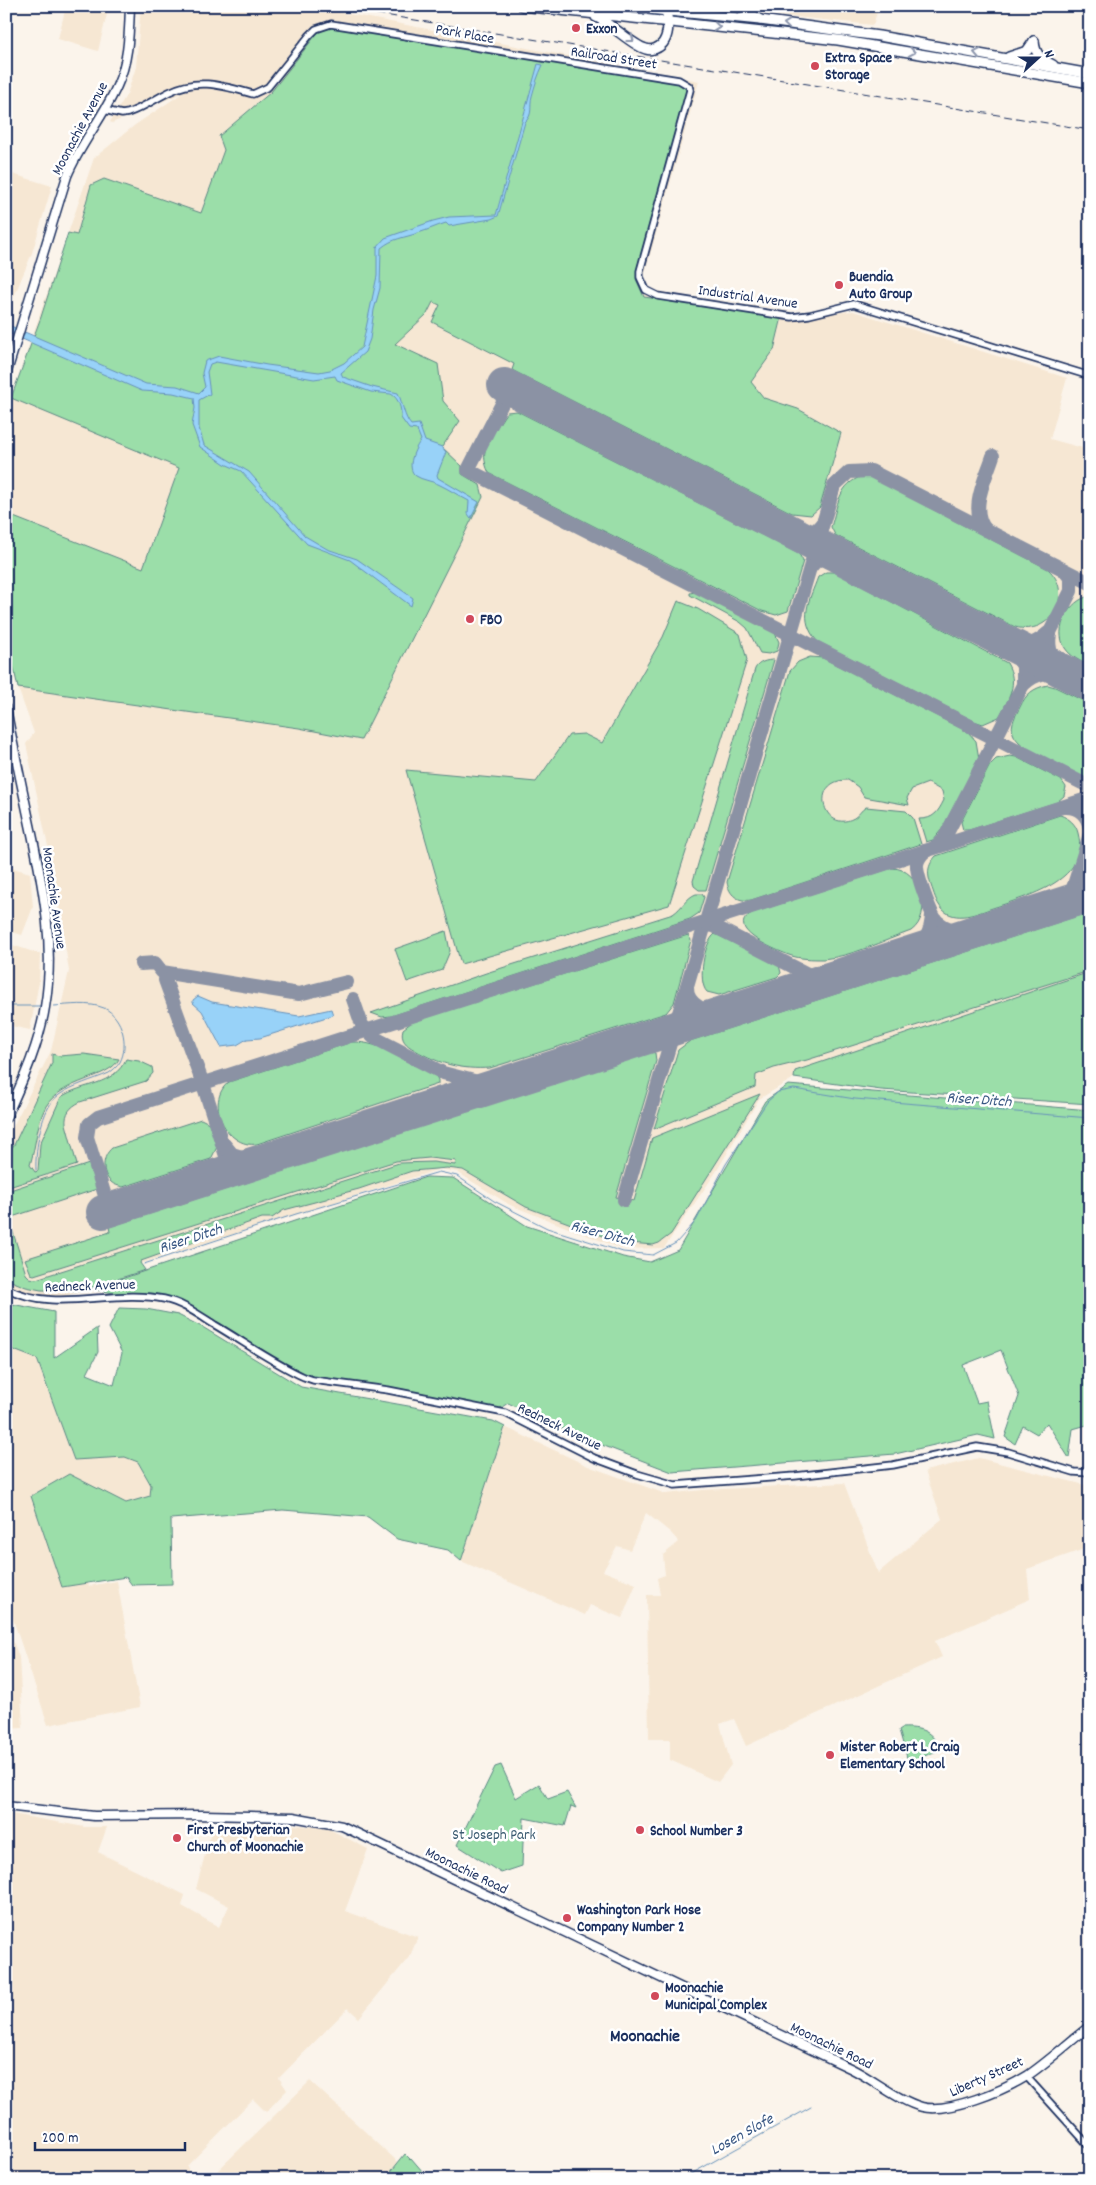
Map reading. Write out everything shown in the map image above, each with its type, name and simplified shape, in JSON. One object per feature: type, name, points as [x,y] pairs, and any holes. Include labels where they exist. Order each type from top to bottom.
[{"type":"highway","points":[[522,6],[589,14],[760,20],[879,36],[1090,74]]},
{"type":"highway","points":[[617,6],[846,41],[1090,83]]},
{"type":"highway","points":[[740,6],[760,20]]},
{"type":"highway","points":[[589,14],[608,22],[641,47],[650,50],[659,47],[665,40],[675,16]]},
{"type":"highway","points":[[999,58],[1023,54],[1028,51],[1034,41],[1034,48],[1039,57],[1060,68]]},
{"type":"main road","name":"Moonachie Avenue","points":[[6,376],[64,182],[80,149],[118,84],[126,57],[130,6]]},
{"type":"main road","name":"Moonachie Avenue","points":[[6,708],[46,903],[50,953],[48,993],[38,1039],[29,1066],[6,1118]]},
{"type":"main road","name":"Moonachie Road","points":[[6,1806],[94,1816],[203,1815],[293,1817],[342,1826],[883,2086]]},
{"type":"main road","name":"Liberty Street","points":[[883,2086],[915,2105],[940,2109],[958,2105],[1026,2076],[1090,2026]]},
{"type":"street","name":"Park Place","points":[[104,110],[122,114],[128,113],[177,88],[202,82],[253,94],[258,93],[268,87],[309,36],[323,26],[342,24],[544,59]]},
{"type":"street","name":"Railroad Street","points":[[544,59],[680,80]]},
{"type":"street","name":"Industrial Avenue","points":[[680,80],[689,86],[690,90],[640,271],[640,277],[646,290],[658,296],[792,317],[809,315],[854,304],[1090,376]]},
{"type":"street","name":"Redneck Avenue","points":[[6,1288],[16,1294],[40,1300],[125,1295],[148,1296],[166,1300],[198,1313],[304,1377],[313,1380],[393,1391],[505,1413],[594,1458],[637,1474],[675,1485],[786,1477],[893,1466],[977,1447],[1008,1452],[1074,1472],[1090,1473]]},
{"type":"street","points":[[1026,2076],[1090,2147]]},
{"type":"shaded area","points":[[66,6],[109,6],[98,51],[58,39]]},
{"type":"shaded area","points":[[141,6],[307,6],[699,81],[644,276],[651,290],[798,317],[853,311],[1067,378],[1050,439],[1090,450],[1090,1104],[881,1090],[794,1078],[759,1099],[716,1172],[664,1248],[622,1249],[510,1205],[457,1172],[440,1169],[143,1263],[55,1301],[17,1294],[6,1286],[6,1140],[51,1051],[69,971],[55,879],[26,744],[34,733],[18,688],[6,632],[6,426],[11,398],[94,158],[135,125],[184,92],[112,123],[110,122],[127,94],[136,67]]},
{"type":"shaded area","points":[[747,6],[879,6],[873,25],[756,13]]},
{"type":"shaded area","points":[[6,172],[52,186],[32,253],[6,316]]},
{"type":"shaded area","points":[[6,866],[30,873],[33,907],[22,935],[6,930]]},
{"type":"shaded area","points":[[6,943],[40,954],[39,982],[30,1030],[6,1025]]},
{"type":"shaded area","points":[[6,1347],[37,1359],[74,1460],[125,1457],[138,1462],[151,1485],[150,1496],[126,1503],[69,1474],[62,1587],[88,1583],[89,1586],[117,1581],[140,1707],[48,1725],[6,1598]]},
{"type":"shaded area","points":[[505,1427],[588,1466],[666,1494],[703,1490],[844,1483],[878,1573],[942,1519],[925,1471],[979,1458],[1085,1485],[1090,1511],[1090,1547],[1027,1569],[1030,1599],[935,1641],[942,1657],[746,1746],[734,1719],[720,1724],[731,1765],[718,1782],[670,1760],[670,1739],[649,1739],[647,1595],[660,1595],[657,1578],[665,1575],[663,1555],[679,1542],[670,1532],[646,1513],[630,1550],[617,1546],[603,1571],[636,1584],[622,1618],[590,1605],[585,1615],[461,1561]]},
{"type":"shaded area","points":[[6,1623],[19,1657],[23,1728],[6,1729]]},
{"type":"shaded area","points":[[6,1813],[85,1827],[107,1827],[98,1852],[185,1895],[182,1906],[219,1927],[229,1906],[196,1889],[213,1824],[259,1833],[262,1821],[329,1829],[368,1849],[345,1911],[418,1937],[410,1956],[359,2018],[348,2008],[279,2078],[287,2090],[266,2112],[253,2099],[187,2166],[191,2179],[6,2179]]},
{"type":"shaded area","points":[[310,2081],[398,2162],[385,2179],[209,2179]]},
{"type":"green space","points":[[331,24],[685,80],[691,101],[636,279],[644,297],[782,317],[774,350],[751,382],[764,398],[798,409],[841,433],[820,507],[811,515],[792,513],[512,370],[514,364],[432,322],[440,305],[433,302],[427,314],[395,344],[438,364],[443,401],[460,421],[442,447],[462,466],[462,474],[480,485],[483,497],[361,740],[299,728],[18,688],[6,632],[6,514],[143,568],[179,468],[11,398],[41,317],[68,233],[77,235],[91,185],[104,179],[201,213],[224,150],[219,136],[271,92],[323,26]]},
{"type":"green space","points":[[517,411],[799,554],[803,561],[788,611],[776,615],[762,611],[489,473],[485,457],[488,443],[507,412]]},
{"type":"green space","points":[[863,476],[870,477],[1048,569],[1056,579],[1059,590],[1059,601],[1055,611],[1039,626],[1028,628],[1015,627],[835,535],[831,527],[840,496],[848,484]]},
{"type":"green space","points":[[826,572],[835,572],[1007,663],[1012,678],[1011,691],[999,717],[983,724],[974,721],[817,641],[808,625],[807,610],[818,577]]},
{"type":"green space","points":[[695,592],[775,633],[779,642],[777,651],[769,654],[760,653],[747,628],[740,622],[690,595],[690,593]]},
{"type":"green space","points":[[1090,596],[1090,666],[1067,651],[1061,632],[1065,616],[1070,609],[1082,599]]},
{"type":"green space","points":[[678,601],[698,609],[740,634],[747,660],[669,905],[461,964],[406,770],[536,782],[569,735],[584,734],[602,743],[663,637]]},
{"type":"green space","points":[[810,657],[823,658],[968,732],[976,741],[979,759],[942,829],[933,840],[926,842],[919,819],[928,818],[937,811],[944,800],[942,791],[928,783],[912,789],[907,798],[909,805],[864,797],[858,787],[848,780],[836,782],[828,788],[824,796],[824,805],[834,819],[843,821],[854,818],[866,807],[906,811],[913,818],[921,844],[751,900],[738,899],[730,891],[727,882],[790,671],[798,662]]},
{"type":"green space","points":[[774,660],[706,890],[699,890],[694,886],[693,881],[755,669],[763,662]]},
{"type":"green space","points":[[1048,685],[1090,704],[1090,781],[1035,754],[1017,740],[1013,733],[1012,726],[1022,702],[1034,690]]},
{"type":"green space","points":[[1010,756],[1016,757],[1061,780],[1066,787],[1064,796],[1057,802],[969,830],[963,830],[961,822],[990,765],[996,759]]},
{"type":"green space","points":[[1060,815],[1076,827],[1079,849],[1075,862],[1067,873],[1055,883],[1027,896],[967,916],[947,913],[940,906],[935,898],[929,877],[930,865],[936,856]]},
{"type":"green space","points":[[892,868],[902,870],[917,884],[923,904],[922,914],[918,924],[911,931],[868,948],[823,959],[802,958],[764,944],[748,932],[744,926],[745,919],[752,913]]},
{"type":"green space","points":[[696,894],[702,894],[704,897],[699,913],[690,919],[391,1016],[382,1017],[371,1013],[486,973],[673,914]]},
{"type":"green space","points":[[1090,912],[1089,971],[807,1060],[774,1068],[756,1075],[755,1087],[654,1129],[678,1050],[690,1041]]},
{"type":"green space","points":[[446,931],[450,951],[442,970],[407,982],[395,949]]},
{"type":"green space","points":[[715,934],[779,965],[781,973],[777,977],[719,995],[707,992],[702,980],[703,962],[711,938]]},
{"type":"green space","points":[[688,935],[691,940],[674,1003],[666,1013],[490,1068],[460,1067],[442,1062],[412,1048],[403,1039],[403,1029],[412,1022]]},
{"type":"green space","points":[[1090,972],[1090,1104],[881,1090],[794,1078],[795,1071]]},
{"type":"green space","points":[[352,1042],[374,1045],[407,1059],[436,1076],[438,1084],[257,1144],[246,1144],[228,1132],[222,1122],[218,1100],[222,1090],[229,1082]]},
{"type":"green space","points":[[652,1052],[655,1053],[656,1061],[616,1197],[634,1201],[652,1138],[760,1094],[671,1234],[659,1243],[653,1245],[619,1242],[526,1207],[463,1170],[447,1168],[412,1171],[359,1189],[284,1210],[272,1218],[262,1218],[141,1261],[140,1263],[145,1270],[81,1291],[41,1290],[26,1287],[6,1279],[6,1210],[26,1274],[30,1278],[36,1279],[399,1163],[433,1162],[455,1165],[456,1161],[429,1158],[396,1161],[34,1275],[31,1274],[25,1259],[110,1232],[109,1227]]},
{"type":"green space","points":[[52,1054],[59,1056],[84,1054],[119,1059],[114,1066],[106,1071],[63,1090],[46,1106],[40,1121],[30,1165],[35,1172],[38,1171],[40,1144],[61,1097],[69,1092],[106,1079],[121,1068],[126,1059],[139,1061],[152,1067],[153,1073],[146,1081],[80,1102],[71,1108],[66,1117],[66,1124],[77,1165],[6,1188],[6,1155],[14,1145],[52,1063]]},
{"type":"green space","points":[[788,1085],[1090,1110],[1090,1424],[1073,1429],[1069,1458],[1047,1423],[1037,1434],[1023,1426],[1015,1444],[1005,1437],[1019,1396],[1001,1350],[963,1365],[977,1403],[987,1401],[995,1439],[978,1435],[895,1454],[672,1472],[581,1437],[508,1403],[496,1411],[313,1380],[182,1305],[91,1289],[426,1177],[453,1178],[527,1226],[623,1257],[650,1262],[678,1250],[765,1101]]},
{"type":"green space","points":[[201,1119],[209,1123],[217,1147],[211,1159],[123,1187],[114,1184],[108,1178],[104,1165],[106,1155],[112,1148]]},
{"type":"green space","points":[[89,1164],[97,1189],[12,1217],[7,1191]]},
{"type":"green space","points":[[6,1303],[54,1312],[54,1358],[97,1328],[98,1352],[87,1374],[114,1385],[122,1353],[109,1328],[119,1308],[146,1309],[178,1315],[204,1328],[301,1387],[493,1421],[505,1427],[461,1561],[448,1550],[397,1539],[368,1517],[283,1510],[171,1519],[172,1584],[132,1585],[126,1577],[62,1587],[31,1496],[69,1474],[126,1503],[150,1496],[151,1485],[138,1462],[125,1457],[74,1460],[37,1359],[6,1347]]},
{"type":"green space","points":[[902,1728],[915,1728],[925,1731],[934,1738],[939,1750],[910,1762],[908,1761],[899,1730]]},
{"type":"green space","name":"St Joseph Park","points":[[501,1765],[516,1798],[539,1784],[548,1799],[567,1792],[576,1808],[571,1806],[565,1826],[524,1818],[522,1866],[501,1873],[457,1845],[495,1767]]},
{"type":"green space","points":[[405,2154],[411,2158],[429,2179],[385,2179]]},
{"type":"water","points":[[538,64],[543,65],[534,88],[530,113],[525,122],[498,216],[491,219],[449,226],[446,223],[394,240],[381,248],[380,288],[374,310],[370,339],[365,352],[341,373],[343,377],[372,387],[398,393],[411,425],[419,424],[425,441],[442,447],[446,452],[437,475],[438,478],[479,502],[471,518],[468,514],[469,501],[438,484],[416,476],[413,472],[411,468],[412,458],[421,440],[417,430],[409,429],[401,418],[399,404],[391,394],[371,392],[337,380],[335,376],[314,379],[216,362],[210,364],[207,372],[210,394],[199,400],[199,428],[204,445],[249,472],[305,536],[327,549],[357,559],[413,598],[411,606],[350,560],[307,544],[241,471],[225,464],[200,447],[192,425],[195,408],[194,398],[173,393],[142,391],[6,332],[6,324],[146,384],[177,386],[199,393],[205,387],[202,373],[205,361],[219,356],[319,372],[330,370],[344,363],[362,347],[377,276],[377,247],[385,238],[449,217],[496,215]]},
{"type":"water","points":[[198,996],[212,1002],[299,1016],[331,1009],[333,1015],[260,1038],[247,1039],[237,1045],[221,1047],[202,1011],[193,1003],[193,1000]]},
{"type":"waterway","name":"Riser Ditch","points":[[36,1170],[40,1130],[53,1101],[70,1088],[109,1073],[120,1062],[124,1048],[123,1032],[111,1012],[98,1006],[86,1004],[54,1006]]},
{"type":"waterway","name":"Riser Ditch","points":[[6,1006],[40,1006]]},
{"type":"waterway","name":"Riser Ditch","points":[[144,1264],[296,1214],[439,1172],[457,1176],[494,1201],[547,1228],[623,1252],[653,1255],[676,1243],[696,1221],[726,1164],[767,1102],[778,1092],[794,1089],[855,1099],[1090,1118]]},
{"type":"waterway","name":"Losen Slofe","points":[[682,2179],[811,2107]]},
{"type":"taxiway","points":[[510,388],[468,470],[1090,787]]},
{"type":"taxiway","points":[[986,530],[981,522],[978,504],[993,456]]},
{"type":"taxiway","points":[[624,1200],[834,486],[849,472],[871,471],[1090,583]]},
{"type":"taxiway","points":[[796,535],[811,533],[823,522]]},
{"type":"taxiway","points":[[811,567],[817,561],[824,558],[840,557]]},
{"type":"taxiway","points":[[935,847],[944,839],[1071,591],[1071,579],[1064,570]]},
{"type":"taxiway","points":[[1009,644],[1020,646],[1030,644],[1048,633]]},
{"type":"taxiway","points":[[1050,634],[1049,645],[1052,654],[1056,663],[1063,671]]},
{"type":"taxiway","points":[[1009,644],[1023,666],[1023,682]]},
{"type":"taxiway","points":[[1024,684],[1038,675],[1063,671]]},
{"type":"taxiway","points":[[122,1206],[112,1205],[105,1196],[87,1137],[89,1124],[98,1117],[1090,798]]},
{"type":"taxiway","points":[[1064,807],[1074,808],[1081,812],[1087,819],[1090,828]]},
{"type":"taxiway","points":[[1053,907],[1072,891],[1090,834]]},
{"type":"taxiway","points":[[925,851],[918,860],[917,869],[924,894],[935,918],[949,929],[970,933]]},
{"type":"taxiway","points":[[913,952],[927,936],[932,915]]},
{"type":"taxiway","points":[[701,924],[714,926],[821,981]]},
{"type":"taxiway","points":[[141,964],[155,963],[162,972],[299,994],[347,982]]},
{"type":"taxiway","points":[[165,980],[203,1084],[226,1156],[226,1163],[218,1175]]},
{"type":"taxiway","points":[[687,987],[690,999],[694,1004],[706,1010],[725,1012]]},
{"type":"taxiway","points":[[353,999],[362,1025],[373,1037],[443,1073],[478,1082],[521,1078]]},
{"type":"taxiway","points":[[654,1035],[669,1026],[677,1016]]},
{"type":"taxiway","points":[[223,1143],[232,1154],[258,1162]]},
{"type":"runway","points":[[504,385],[1090,685]]},
{"type":"runway","points":[[103,1212],[1090,895]]},
{"type":"railway","points":[[329,6],[1090,130]]},
{"type":"place","name":"Exxon","points":[[576,28]]},
{"type":"place","name":"Extra Space Storage","points":[[815,66]]},
{"type":"place","name":"Buendia Auto Group","points":[[839,285]]},
{"type":"place","name":"FBO","points":[[470,619]]},
{"type":"place","name":"Mister Robert L Craig Elementary School","points":[[830,1755]]},
{"type":"place","name":"School Number 3","points":[[640,1830]]},
{"type":"place","name":"First Presbyterian Church of Moonachie","points":[[177,1838]]},
{"type":"place","name":"Washington Park Hose Company Number 2","points":[[567,1918]]},
{"type":"place","name":"Moonachie Municipal Complex","points":[[655,1996]]},
{"type":"district","name":"Moonachie","points":[[645,2035]]}]
